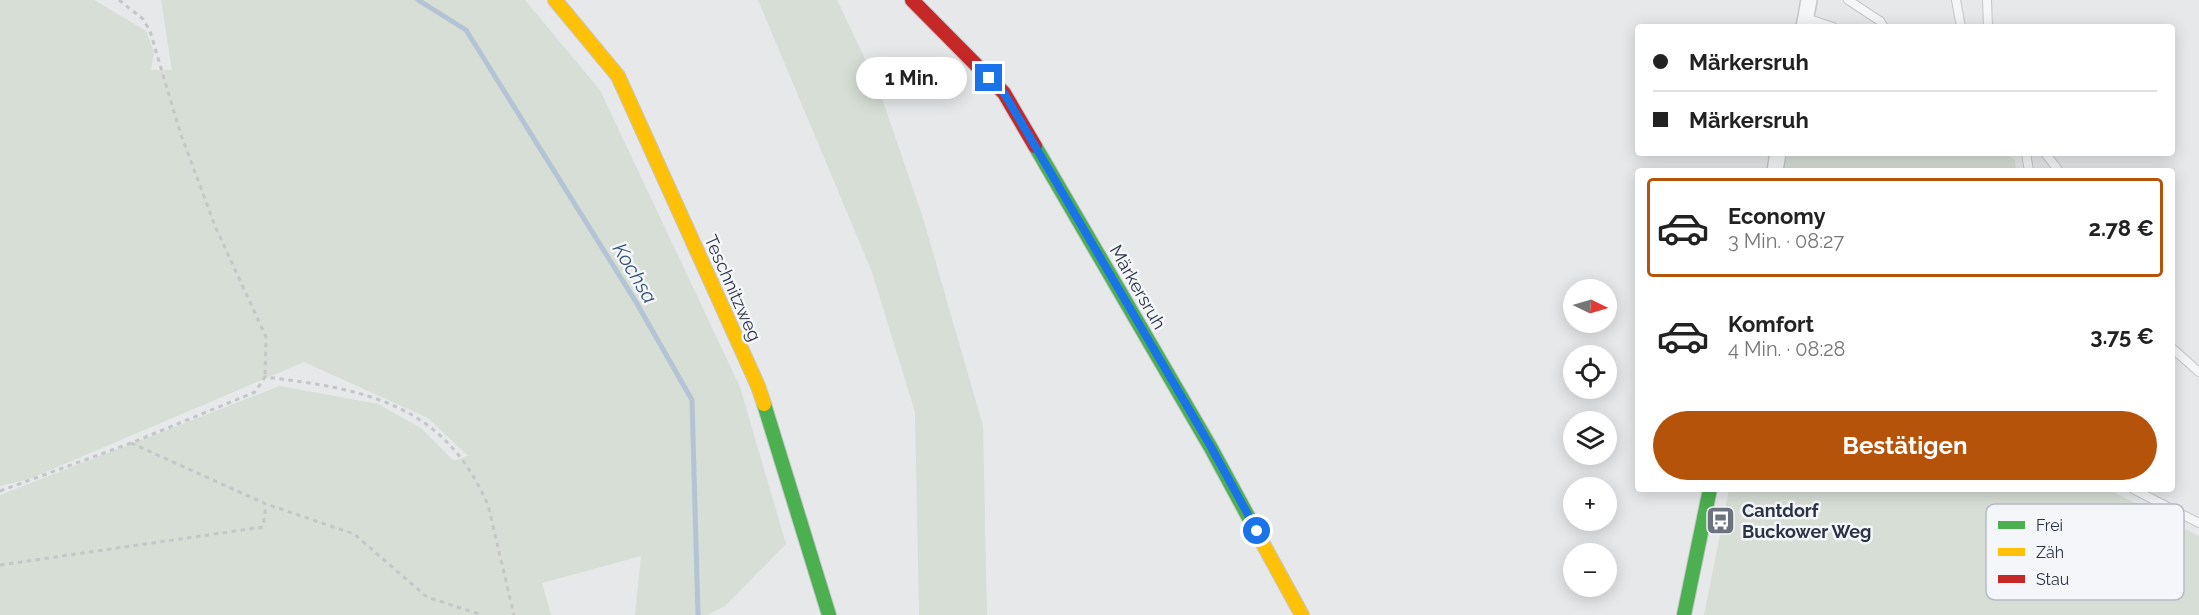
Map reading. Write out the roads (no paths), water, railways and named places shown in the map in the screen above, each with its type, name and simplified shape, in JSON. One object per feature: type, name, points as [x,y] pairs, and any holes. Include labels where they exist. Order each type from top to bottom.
[{"type":"street","name":"Teschnitzweg","points":[[555,0],[618,76],[758,386],[829,615]]},
{"type":"street","name":"Märkersruh","points":[[912,0],[1004,93],[1211,447],[1302,615]]},
{"type":"street","points":[[1805,23],[1809,0]]},
{"type":"street","points":[[1684,615],[1709,492]]},
{"type":"lane","points":[[1848,0],[1882,24]]},
{"type":"lane","points":[[1956,0],[1960,24]]},
{"type":"lane","points":[[1987,0],[1988,24]]},
{"type":"lane","points":[[2047,156],[2057,168]]},
{"type":"lane","points":[[2175,351],[2199,372]]},
{"type":"lane","points":[[2139,492],[2162,504]]},
{"type":"lane","points":[[2184,515],[2199,523]]},
{"type":"waterway","name":"Kochsa","points":[[418,0],[466,30],[636,302],[692,400],[698,615]]},
{"type":"place","name":"Cantdorf Buckower Weg","points":[[1721,520]]}]
